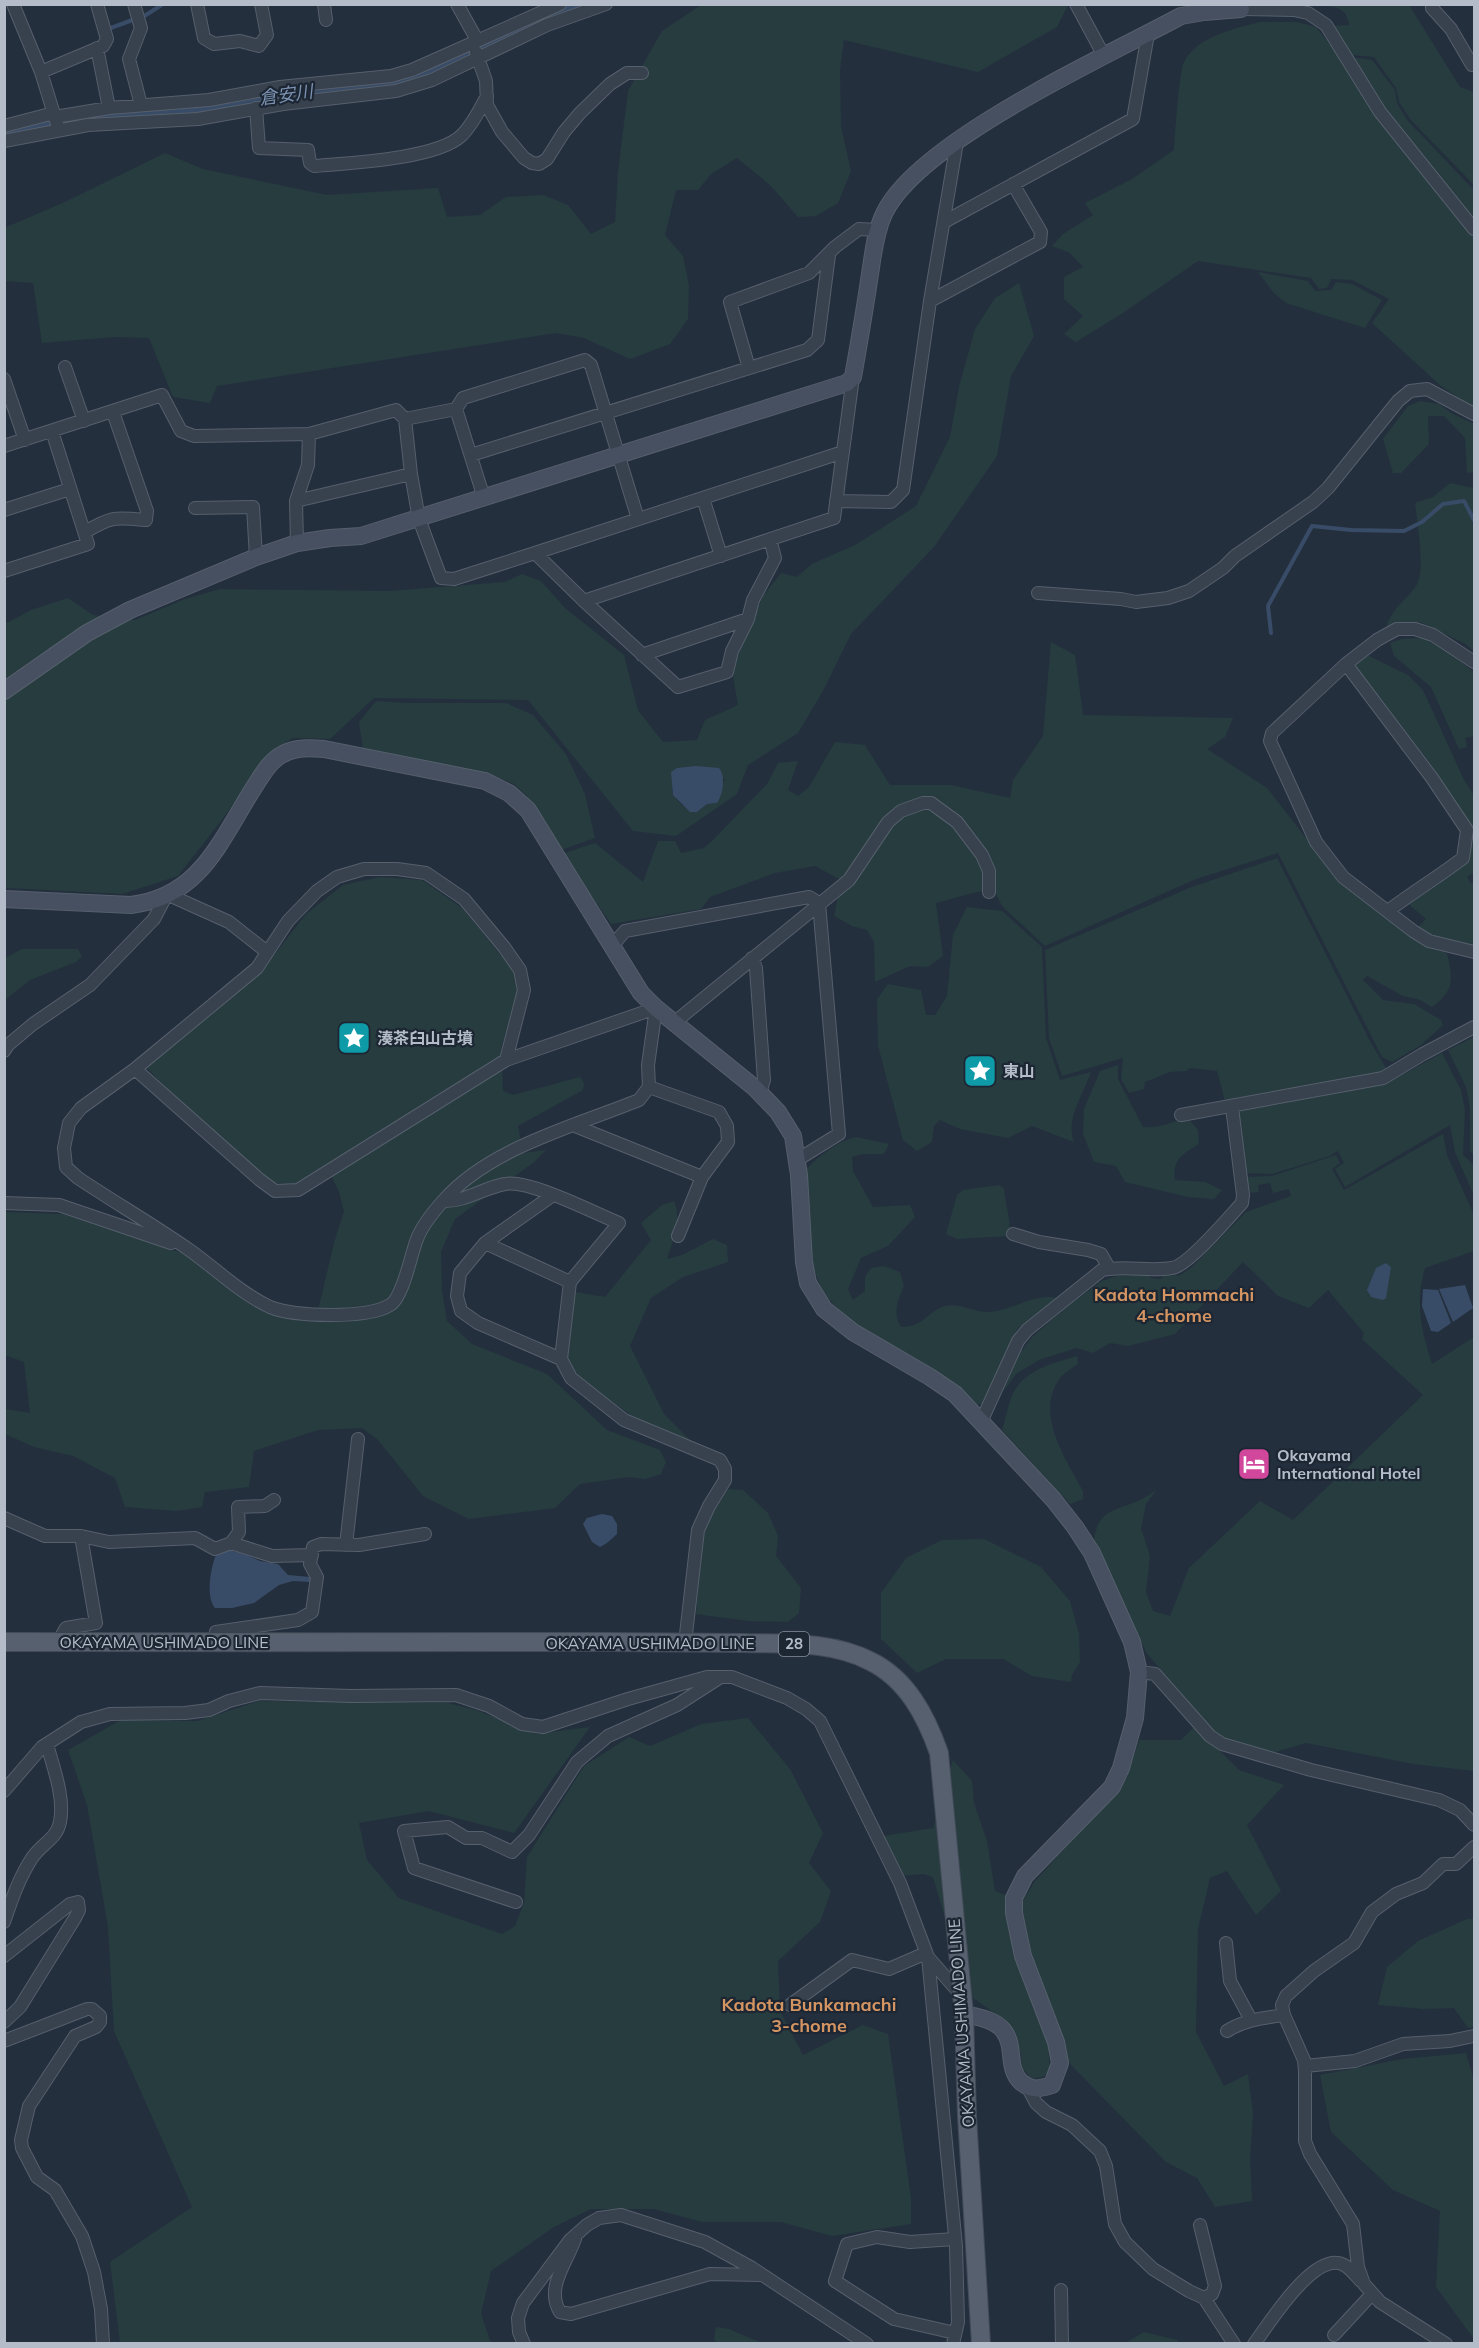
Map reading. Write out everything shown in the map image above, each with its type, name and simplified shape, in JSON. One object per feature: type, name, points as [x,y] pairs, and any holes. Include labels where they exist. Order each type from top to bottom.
[{"type":"main road","name":"OKAYAMA USHIMADO LINE","points":[[4,1642],[685,1642],[812,1645],[843,1650],[871,1661],[896,1680],[915,1700],[929,1724],[939,1753],[964,2014],[968,2127],[981,2343]]},
{"type":"street","points":[[41,72],[103,46],[106,39],[97,4]]},
{"type":"street","points":[[134,4],[141,28],[129,58],[141,105]]},
{"type":"street","points":[[197,4],[204,38],[214,44],[240,41],[259,46],[267,35],[261,4]]},
{"type":"street","points":[[324,4],[326,20]]},
{"type":"street","points":[[457,4],[475,41],[486,81],[487,105],[502,132],[524,158],[532,163],[539,164],[547,159],[569,126],[610,84],[627,73],[642,73]]},
{"type":"street","points":[[4,141],[60,131],[92,118],[109,108],[190,103],[280,87],[391,76],[412,70],[560,4]]},
{"type":"street","points":[[4,126],[55,115],[92,118],[198,119],[256,108],[396,91],[432,80],[547,25],[606,4]]},
{"type":"street","points":[[1077,4],[1104,56]]},
{"type":"street","points":[[1432,4],[1432,8],[1451,29],[1472,65]]},
{"type":"street","points":[[11,8],[41,72],[60,131]]},
{"type":"street","points":[[584,601],[834,518],[853,377],[878,230],[888,205],[901,187],[922,167],[957,142],[1010,109],[1180,16],[1241,9],[1294,10],[1308,13],[1326,25],[1380,112],[1474,230]]},
{"type":"street","points":[[944,222],[1132,120],[1148,34]]},
{"type":"street","points":[[97,48],[109,108]]},
{"type":"street","points":[[256,108],[259,148],[308,150],[309,163],[315,166],[401,158],[450,144],[462,136],[487,96]]},
{"type":"street","points":[[836,501],[891,502],[903,490],[930,301],[957,142]]},
{"type":"street","points":[[930,301],[1041,242],[1041,232],[1013,184]]},
{"type":"street","points":[[749,368],[730,302],[809,273],[835,247],[859,229],[878,230]]},
{"type":"street","points":[[471,455],[807,350],[818,340],[829,255]]},
{"type":"street","points":[[405,419],[456,409],[463,398],[585,360],[591,365],[638,519]]},
{"type":"street","points":[[66,367],[84,421]]},
{"type":"street","points":[[4,691],[87,633],[130,610],[256,557],[297,543],[362,536],[419,519],[836,388],[853,377]]},
{"type":"street","points":[[4,379],[25,440]]},
{"type":"street","points":[[1038,593],[1136,602],[1168,598],[1189,591],[1313,502],[1328,488],[1398,401],[1410,391],[1427,389],[1474,414]]},
{"type":"street","points":[[4,446],[162,395],[181,431],[194,436],[309,434],[396,411],[405,419],[419,519],[441,578],[454,579],[843,452]]},
{"type":"street","points":[[456,409],[484,498]]},
{"type":"street","points":[[85,532],[106,519],[146,520],[147,511],[113,412]]},
{"type":"street","points":[[4,571],[88,544],[52,431]]},
{"type":"street","points":[[297,543],[296,501],[308,465],[309,434]]},
{"type":"street","points":[[296,501],[411,474]]},
{"type":"street","points":[[4,510],[70,489]]},
{"type":"street","points":[[703,498],[721,556]]},
{"type":"street","points":[[195,508],[253,507],[256,557]]},
{"type":"street","points":[[535,553],[678,687],[727,672],[732,651],[748,619],[753,600],[775,558],[770,539]]},
{"type":"street","points":[[642,655],[748,619]]},
{"type":"street","points":[[1474,662],[1433,635],[1415,629],[1397,629],[1377,640],[1346,664],[1272,733],[1270,741],[1316,842],[1343,877],[1429,941],[1474,952]]},
{"type":"street","points":[[1346,664],[1432,778],[1467,830],[1463,858],[1388,911]]},
{"type":"street","points":[[4,899],[131,905],[151,903],[167,896],[189,883],[203,867],[265,771],[279,757],[299,749],[324,749],[474,778],[509,793],[528,810],[641,993],[760,1094],[778,1112],[793,1136],[797,1160],[804,1262],[808,1283],[817,1300],[834,1318],[853,1332],[955,1394],[1053,1499],[1076,1527],[1092,1553],[1132,1642],[1139,1672],[1135,1718],[1122,1768],[1112,1786],[1025,1876],[1014,1898],[1014,1913],[1023,1956],[1056,2042],[1060,2063],[1052,2085],[1039,2089],[1028,2088]]},
{"type":"street","points":[[675,1022],[849,880],[888,822],[901,811],[923,803],[931,803],[957,822],[982,855],[989,871],[989,892]]},
{"type":"street","points":[[506,1060],[524,990],[520,970],[464,899],[426,873],[398,869],[364,869],[337,877],[317,891],[288,921],[256,968],[135,1069],[81,1108],[69,1123],[64,1148],[66,1167],[78,1178],[189,1250],[253,1298],[273,1308],[325,1314],[364,1314],[392,1305],[399,1295],[418,1236],[442,1201],[474,1172],[523,1146],[639,1100],[649,1087],[648,1065],[656,1008]]},
{"type":"street","points":[[167,896],[229,922],[267,952]]},
{"type":"street","points":[[4,1051],[33,1024],[90,985],[154,919],[167,896]]},
{"type":"street","points":[[612,946],[625,931],[809,897],[819,903]]},
{"type":"street","points":[[797,1160],[839,1134],[819,903]]},
{"type":"street","points":[[752,958],[756,968],[764,1080],[760,1094]]},
{"type":"street","points":[[135,1069],[260,1180],[275,1191],[298,1190],[506,1060],[656,1008]]},
{"type":"street","points":[[1181,1115],[1383,1078],[1474,1027]]},
{"type":"street","points":[[649,1087],[719,1112],[728,1126],[728,1142],[702,1177],[678,1236]]},
{"type":"street","points":[[981,1422],[1018,1341],[1027,1330],[1102,1270],[1118,1266],[1173,1268],[1185,1262],[1242,1203],[1244,1195],[1232,1107]]},
{"type":"street","points":[[575,1125],[702,1177]]},
{"type":"street","points":[[442,1201],[455,1201],[505,1184],[518,1184],[553,1195],[619,1223],[570,1282],[561,1359],[571,1378],[624,1420],[720,1460],[725,1469],[724,1480],[698,1530],[685,1642]]},
{"type":"street","points":[[553,1195],[485,1243],[460,1273],[457,1296],[461,1311],[478,1323],[561,1359]]},
{"type":"street","points":[[4,1203],[59,1205],[189,1250]]},
{"type":"street","points":[[1013,1234],[1039,1242],[1101,1254],[1109,1268]]},
{"type":"street","points":[[485,1243],[570,1282]]},
{"type":"street","points":[[346,1545],[358,1439]]},
{"type":"street","points":[[4,1518],[45,1536],[81,1536],[109,1542],[195,1538],[215,1549],[231,1543],[239,1532],[238,1507],[265,1506],[274,1500]]},
{"type":"street","points":[[215,1642],[216,1632],[298,1620],[312,1612],[317,1577],[310,1564],[313,1547],[321,1544],[359,1545],[425,1534]]},
{"type":"street","points":[[58,1642],[66,1628],[96,1623],[81,1536]]},
{"type":"street","points":[[231,1543],[272,1556],[312,1555]]},
{"type":"street","points":[[1139,1672],[1155,1674],[1210,1736],[1222,1744],[1311,1770],[1439,1800],[1460,1810],[1474,1825]]},
{"type":"street","points":[[4,1791],[47,1744],[81,1722],[110,1714],[209,1710],[229,1701],[260,1693],[456,1695],[489,1706],[522,1724],[543,1727],[628,1699],[707,1677],[732,1677],[787,1698],[806,1708],[820,1721],[900,1883],[927,1955],[955,2239],[958,2322],[954,2338],[894,2319],[835,2281],[847,2244],[877,2237],[910,2242],[955,2239]]},
{"type":"street","points":[[516,1902],[414,1868],[404,1831],[448,1827],[466,1838],[482,1838],[512,1852],[529,1835],[577,1762],[608,1736],[677,1705],[720,1677]]},
{"type":"street","points":[[4,1922],[19,1880],[34,1854],[54,1837],[60,1822],[60,1799],[47,1744]]},
{"type":"street","points":[[1364,2284],[1358,2267],[1353,2224],[1305,2141],[1305,2066],[1282,2005],[1286,1996],[1314,1971],[1354,1943],[1372,1912],[1396,1894],[1423,1883],[1443,1864],[1456,1864],[1474,1847]]},
{"type":"street","points":[[4,1956],[70,1904],[78,1902],[79,1910],[75,1918],[20,2007],[4,2022]]},
{"type":"street","points":[[1226,1943],[1230,1981],[1251,2020]]},
{"type":"street","points":[[927,1955],[962,1996]]},
{"type":"street","points":[[790,2005],[852,1960],[889,1969],[927,1955]]},
{"type":"street","points":[[4,2041],[87,2009],[96,2011],[99,2016],[100,2022],[96,2027],[75,2036],[29,2106],[21,2139],[22,2148],[37,2177],[55,2190],[82,2236],[94,2272],[101,2309],[103,2343]]},
{"type":"street","points":[[964,2014],[988,2020],[1002,2028],[1009,2040],[1014,2076],[1028,2088],[1036,2103],[1046,2112],[1072,2125],[1100,2151],[1106,2166],[1115,2224],[1125,2242],[1154,2269],[1204,2298],[1234,2343]]},
{"type":"street","points":[[1227,2031],[1251,2020],[1284,2015]]},
{"type":"street","points":[[1305,2066],[1323,2063],[1344,2064],[1403,2044],[1450,2041],[1474,2036]]},
{"type":"street","points":[[524,2343],[519,2331],[518,2318],[523,2303],[570,2240],[587,2224],[599,2218],[621,2215],[705,2242],[762,2275],[867,2343]]},
{"type":"street","points":[[1200,2225],[1215,2286],[1212,2294],[1204,2298]]},
{"type":"street","points":[[577,2233],[554,2289],[554,2302],[560,2312],[571,2314],[710,2274],[762,2275]]},
{"type":"street","points":[[1254,2343],[1302,2282],[1316,2269],[1326,2264],[1344,2265],[1372,2294],[1399,2315],[1446,2343]]},
{"type":"street","points":[[1060,2290],[1062,2343]]},
{"type":"street","points":[[1334,2335],[1372,2294]]},
{"type":"green space","points":[[701,5],[1068,5],[1057,27],[978,72],[844,40],[840,70],[841,127],[851,171],[838,203],[816,216],[798,217],[770,185],[737,158],[711,174],[698,190],[676,190],[665,235],[683,256],[689,285],[688,319],[670,344],[630,359],[584,338],[556,333],[217,386],[210,403],[173,397],[149,338],[115,337],[42,343],[33,283],[5,281],[4,228],[65,202],[165,153],[203,169],[327,195],[438,188],[447,217],[480,215],[506,197],[543,195],[568,205],[591,234],[615,222],[618,172],[628,91],[662,31]]},
{"type":"green space","points":[[1319,5],[1409,5],[1460,87],[1474,92],[1474,185],[1410,119],[1399,102],[1396,88],[1374,57],[1351,55],[1334,26],[1349,25],[1343,11],[1335,7]]},
{"type":"green space","points":[[1260,22],[1297,22],[1316,27],[1338,55],[1372,60],[1395,90],[1397,103],[1408,121],[1474,190],[1474,408],[1441,386],[1372,323],[1389,299],[1352,280],[1331,279],[1327,288],[1319,289],[1311,278],[1198,261],[1123,313],[1076,342],[1064,334],[1083,316],[1064,299],[1064,277],[1083,267],[1070,253],[1052,246],[1063,234],[1093,215],[1085,203],[1132,179],[1174,150],[1180,77],[1184,62],[1190,53],[1217,35]]},
{"type":"green space","points":[[1258,272],[1308,281],[1315,291],[1331,290],[1336,282],[1352,284],[1382,300],[1365,328],[1286,303],[1274,293]]},
{"type":"green space","points":[[1019,283],[1034,336],[1011,376],[997,456],[934,547],[851,634],[823,691],[798,733],[748,765],[737,794],[676,836],[633,831],[528,700],[374,698],[330,739],[293,738],[269,753],[221,821],[178,876],[122,894],[5,888],[5,624],[31,610],[68,598],[93,615],[135,620],[185,599],[220,589],[390,591],[505,582],[522,574],[541,581],[565,608],[624,655],[638,710],[663,742],[697,740],[705,720],[738,705],[732,671],[763,596],[781,573],[797,577],[812,564],[857,544],[916,506],[950,437],[959,387],[975,329],[995,298]],"holes":[[[725,779],[717,803],[707,804],[697,812],[682,805],[672,792],[673,784]]]},
{"type":"green space","points":[[1420,401],[1439,404],[1451,413],[1474,424],[1474,472],[1467,473],[1465,438],[1444,416],[1428,416],[1429,444],[1401,473],[1393,473],[1383,439],[1408,406]]},
{"type":"green space","points":[[1450,483],[1474,488],[1474,651],[1464,643],[1420,622],[1386,628],[1395,610],[1412,592],[1419,579],[1420,546],[1415,503],[1433,497]]},
{"type":"green space","points":[[1423,638],[1447,651],[1474,672],[1474,736],[1465,738],[1467,747],[1459,749],[1431,687],[1394,656],[1390,643],[1402,639]]},
{"type":"green space","points":[[1051,642],[1075,655],[1083,715],[1233,718],[1225,737],[1207,749],[1267,788],[1341,883],[1421,944],[1447,953],[1450,983],[1445,995],[1432,1007],[1418,999],[1403,996],[1367,976],[1363,980],[1383,1000],[1414,1004],[1441,1020],[1443,1025],[1421,1045],[1392,1062],[1382,1057],[1278,853],[1196,879],[1045,946],[1002,906],[994,890],[936,903],[943,956],[928,967],[910,966],[875,982],[874,942],[867,930],[852,926],[834,916],[841,880],[815,866],[775,873],[710,897],[701,909],[611,924],[562,854],[595,843],[643,882],[658,841],[675,841],[681,853],[704,848],[767,784],[778,763],[798,761],[788,790],[798,796],[809,787],[835,742],[865,745],[890,785],[951,785],[1010,798],[1013,780],[1043,736]]},
{"type":"green space","points":[[1367,655],[1408,675],[1423,690],[1464,780],[1474,795],[1474,872],[1467,877],[1471,883],[1474,882],[1474,946],[1445,940],[1417,928],[1426,919],[1408,904],[1469,862],[1473,828],[1429,762],[1354,665]]},
{"type":"green space","points":[[376,701],[506,703],[533,715],[566,754],[585,794],[595,838],[561,850],[527,796],[514,784],[492,775],[363,749],[359,722]]},
{"type":"green space","points":[[1277,858],[1370,1041],[1393,1080],[1442,1053],[1461,1090],[1465,1110],[1463,1155],[1474,1165],[1474,1196],[1455,1152],[1450,1125],[1345,1187],[1335,1169],[1344,1163],[1338,1151],[1330,1156],[1272,1174],[1244,1173],[1217,1071],[1190,1068],[1186,1071],[1170,1072],[1145,1082],[1144,1089],[1129,1093],[1121,1079],[1123,1058],[1062,1076],[1049,1038],[1045,950],[1189,888]]},
{"type":"green space","points":[[380,877],[422,880],[462,908],[514,971],[518,989],[501,1049],[503,1091],[513,1095],[580,1077],[584,1083],[583,1090],[518,1126],[523,1153],[546,1150],[533,1163],[455,1219],[441,1252],[442,1291],[447,1321],[472,1344],[547,1374],[607,1430],[660,1450],[666,1462],[661,1474],[645,1479],[629,1477],[580,1484],[555,1508],[469,1519],[423,1496],[378,1440],[362,1428],[318,1430],[254,1451],[249,1487],[205,1492],[202,1507],[177,1511],[125,1507],[115,1478],[73,1456],[34,1447],[5,1434],[5,1409],[30,1413],[24,1362],[5,1355],[4,1212],[63,1214],[185,1254],[245,1299],[270,1312],[316,1319],[344,1211],[339,1192],[327,1167],[301,1182],[289,1184],[272,1182],[175,1097],[147,1068],[260,973],[306,914],[343,885]]},
{"type":"green space","points":[[967,907],[1002,911],[1042,947],[1046,1038],[1060,1080],[1091,1072],[1076,1106],[1072,1124],[1074,1142],[1032,1126],[1008,1138],[960,1129],[940,1120],[934,1126],[932,1142],[917,1151],[903,1140],[878,1046],[877,999],[888,984],[921,990],[926,1015],[935,1015],[947,996],[953,935]]},
{"type":"green space","points":[[22,949],[78,949],[82,956],[76,962],[30,980],[5,1000],[5,958]]},
{"type":"green space","points":[[1474,1037],[1474,1155],[1470,1151],[1470,1108],[1466,1087],[1448,1050]]},
{"type":"green space","points":[[1118,1065],[1118,1079],[1143,1127],[1161,1126],[1187,1117],[1198,1130],[1199,1144],[1177,1162],[1175,1180],[1205,1182],[1222,1190],[1214,1199],[1188,1197],[1125,1182],[1116,1166],[1094,1162],[1083,1134],[1084,1109],[1100,1071]]},
{"type":"green space","points":[[1443,1134],[1447,1155],[1474,1215],[1474,1251],[1425,1268],[1420,1305],[1422,1328],[1432,1364],[1474,1337],[1474,1771],[1413,1764],[1306,1743],[1272,1753],[1222,1739],[1190,1706],[1146,1652],[1094,1543],[1099,1523],[1103,1517],[1115,1509],[1140,1500],[1157,1489],[1146,1504],[1141,1528],[1150,1556],[1146,1592],[1153,1611],[1170,1616],[1189,1568],[1260,1501],[1293,1520],[1423,1395],[1362,1339],[1364,1333],[1328,1290],[1309,1308],[1278,1296],[1243,1262],[1175,1334],[1128,1346],[1110,1343],[1093,1353],[1076,1348],[1039,1360],[1016,1374],[1003,1392],[1018,1356],[1032,1337],[1102,1281],[1117,1276],[1147,1274],[1151,1278],[1160,1279],[1164,1276],[1180,1275],[1191,1268],[1246,1212],[1291,1196],[1289,1189],[1273,1193],[1270,1183],[1258,1185],[1259,1192],[1247,1193],[1245,1177],[1272,1176],[1336,1155],[1340,1163],[1332,1169],[1344,1190]]},
{"type":"green space","points":[[856,1137],[889,1144],[884,1154],[863,1154],[852,1157],[853,1171],[873,1207],[910,1205],[915,1217],[888,1246],[861,1258],[848,1289],[853,1300],[865,1291],[865,1277],[871,1268],[884,1266],[900,1272],[904,1286],[896,1312],[901,1327],[920,1322],[942,1307],[954,1305],[989,1312],[1040,1298],[1057,1298],[1018,1328],[995,1376],[985,1404],[977,1404],[957,1386],[877,1340],[839,1311],[825,1294],[813,1264],[804,1171],[835,1146]]},
{"type":"green space","points":[[999,1185],[1004,1188],[1009,1236],[957,1239],[946,1234],[957,1195],[963,1190]]},
{"type":"green space","points":[[674,1201],[677,1223],[667,1259],[682,1255],[713,1239],[727,1245],[728,1262],[683,1277],[651,1298],[630,1346],[664,1414],[691,1441],[632,1416],[574,1373],[566,1352],[575,1292],[605,1297],[651,1240],[641,1223],[662,1205]]},
{"type":"green space","points":[[1077,1356],[1078,1364],[1060,1378],[1053,1392],[1050,1406],[1055,1436],[1083,1491],[1083,1499],[1070,1504],[1002,1430],[1013,1393],[1025,1378],[1041,1368]]},
{"type":"green space","points":[[728,1489],[743,1490],[768,1513],[778,1536],[776,1556],[801,1588],[799,1613],[788,1622],[748,1621],[696,1614],[702,1538],[710,1517]]},
{"type":"green space","points":[[984,1539],[1041,1567],[1070,1601],[1079,1634],[1080,1662],[1072,1675],[1071,1682],[1032,1676],[1003,1659],[946,1659],[917,1673],[881,1639],[881,1593],[906,1558],[942,1540]]},
{"type":"green space","points":[[259,1701],[448,1703],[476,1710],[536,1734],[590,1727],[514,1833],[429,1811],[359,1823],[367,1860],[399,1898],[502,1934],[515,1926],[524,1903],[527,1857],[584,1766],[629,1737],[650,1746],[701,1724],[748,1718],[790,1769],[823,1833],[809,1863],[831,1891],[820,1922],[778,1961],[780,2011],[803,2055],[863,2025],[888,2034],[911,2198],[911,2224],[832,2236],[781,2222],[702,2222],[654,2209],[591,2209],[554,2227],[491,2271],[481,2314],[491,2343],[120,2343],[110,2262],[192,2207],[114,2031],[108,1927],[87,1805],[68,1750],[121,1720],[197,1721]]},
{"type":"green space","points":[[1195,1726],[1239,1770],[1284,1785],[1247,1825],[1281,1891],[1256,1915],[1227,1871],[1210,1878],[1198,1929],[1196,2032],[1224,2086],[1248,2074],[1253,2113],[1250,2159],[1252,2201],[1215,2207],[1197,2178],[1166,2162],[1071,2065],[1061,2046],[1048,2047],[1049,2070],[1044,2076],[1031,2078],[1022,2068],[1021,2054],[1009,2023],[973,1998],[965,1978],[962,1927],[945,1918],[933,1877],[923,1874],[902,1876],[883,1836],[933,1828],[953,1760],[972,1781],[974,1803],[987,1841],[995,1891],[1023,1901],[1035,1881],[1118,1790],[1127,1777],[1139,1740],[1181,1740]]},
{"type":"green space","points":[[1467,1919],[1474,1919],[1474,2026],[1468,2028],[1454,2008],[1424,2009],[1378,2005],[1387,1967],[1418,1941]]},
{"type":"green space","points":[[1466,2053],[1474,2080],[1474,2339],[1436,2287],[1440,2211],[1393,2190],[1331,2132],[1320,2075],[1402,2059]]},
{"type":"green space","points":[[716,2327],[729,2329],[762,2343],[718,2343],[714,2340]]},
{"type":"green space","points":[[1144,2332],[1177,2340],[1178,2343],[1125,2343]]},
{"type":"water","points":[[696,766],[719,768],[723,785],[717,803],[707,804],[697,812],[690,812],[673,795],[671,772],[677,768]]},
{"type":"water","points":[[1386,1263],[1391,1267],[1386,1298],[1383,1300],[1371,1297],[1367,1290],[1376,1268]]},
{"type":"water","points":[[1465,1285],[1473,1308],[1453,1322],[1439,1289]]},
{"type":"water","points":[[1423,1289],[1438,1290],[1451,1323],[1438,1332],[1431,1331],[1422,1306]]},
{"type":"water","points":[[602,1514],[612,1516],[617,1524],[617,1534],[600,1547],[592,1542],[583,1524],[587,1518]]},
{"type":"water","points":[[225,1549],[260,1561],[278,1564],[288,1575],[310,1577],[310,1582],[293,1581],[279,1585],[254,1603],[232,1608],[215,1608],[210,1596],[211,1573],[217,1552]]},
{"type":"waterway","points":[[108,29],[146,15],[163,4]]},
{"type":"waterway","name":"倉安川","points":[[485,45],[582,4]]},
{"type":"waterway","name":"倉安川","points":[[97,116],[205,109],[281,94],[387,84],[421,76],[468,52]]},
{"type":"waterway","name":"倉安川","points":[[4,134],[53,123]]},
{"type":"waterway","points":[[1271,633],[1268,606],[1312,526],[1351,530],[1404,531],[1422,522],[1443,504],[1464,501],[1474,520]]},
{"type":"place","name":"湊茶臼山古墳","points":[[354,1038]]},
{"type":"place","name":"東山","points":[[980,1071]]},
{"type":"place","name":"Okayama International Hotel","points":[[1254,1464]]},
{"type":"district","name":"Kadota Hommachi 4-chome","points":[[1174,1305]]},
{"type":"district","name":"Kadota Bunkamachi 3-chome","points":[[809,2015]]}]
